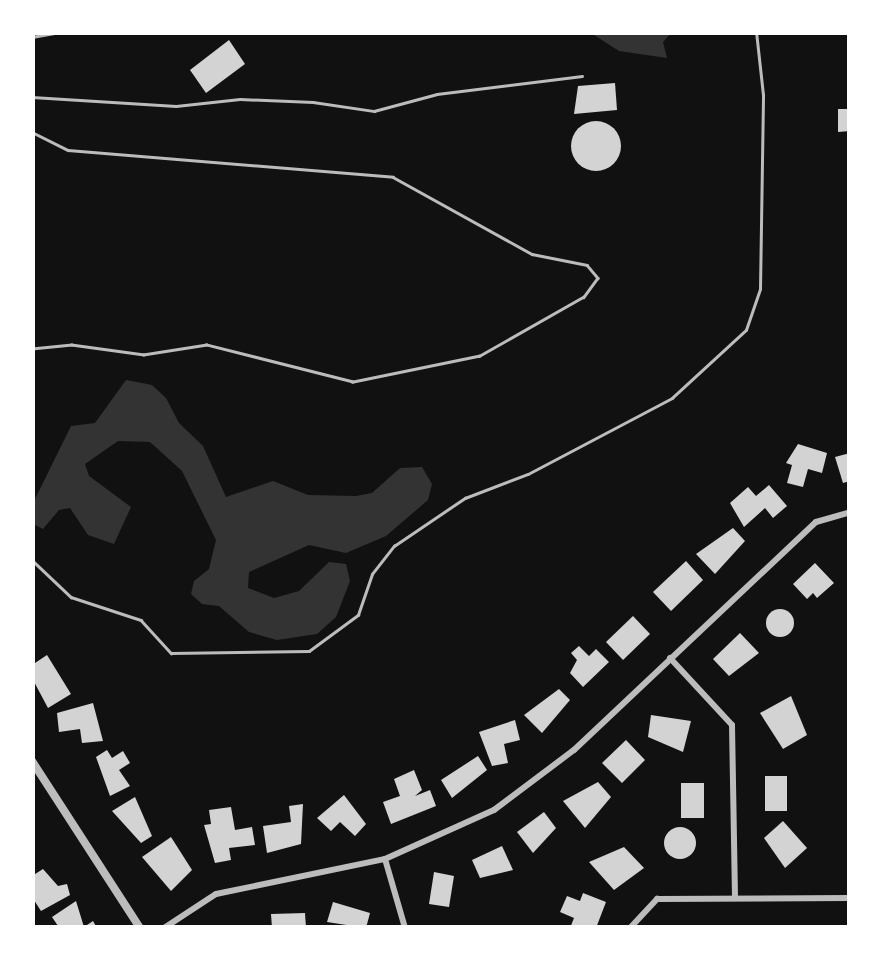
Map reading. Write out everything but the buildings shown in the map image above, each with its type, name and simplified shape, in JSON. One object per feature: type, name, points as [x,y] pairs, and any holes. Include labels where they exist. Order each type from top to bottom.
[{"type":"street","points":[[164,928],[216,894],[385,859],[464,828],[526,789],[816,522],[850,512]]},
{"type":"street","points":[[670,658],[732,725],[735,896]]},
{"type":"street","points":[[32,761],[140,928]]},
{"type":"street","points":[[385,859],[406,928]]},
{"type":"street","points":[[630,928],[657,899],[850,898]]},
{"type":"lane","points":[[32,37],[60,32]]},
{"type":"lane","points":[[32,560],[59,590],[141,620],[171,653],[309,651],[358,615],[372,574],[394,546],[466,498],[528,474],[672,398],[732,347],[754,312],[760,289],[763,94],[756,32]]},
{"type":"lane","points":[[32,97],[176,106],[240,99],[314,102],[374,111],[437,94],[582,76]]},
{"type":"lane","points":[[32,132],[68,150],[393,177],[532,254],[587,265],[598,278],[584,297],[480,356],[353,382],[207,345],[144,355],[72,345],[32,349]]},
{"type":"shaded area","points":[[591,33],[671,33],[663,42],[667,58],[619,51]]},
{"type":"shaded area","points":[[126,380],[152,385],[166,398],[179,423],[203,446],[226,497],[273,481],[308,495],[356,496],[372,493],[400,468],[422,467],[432,484],[428,500],[386,536],[346,553],[309,545],[249,572],[248,588],[274,598],[299,591],[329,562],[346,564],[350,581],[336,617],[317,634],[277,640],[249,632],[219,606],[202,604],[191,594],[194,581],[209,569],[216,540],[182,471],[150,442],[118,441],[85,464],[89,476],[131,507],[114,544],[88,535],[70,508],[59,510],[43,529],[33,524],[34,501],[71,426],[95,423]]}]
